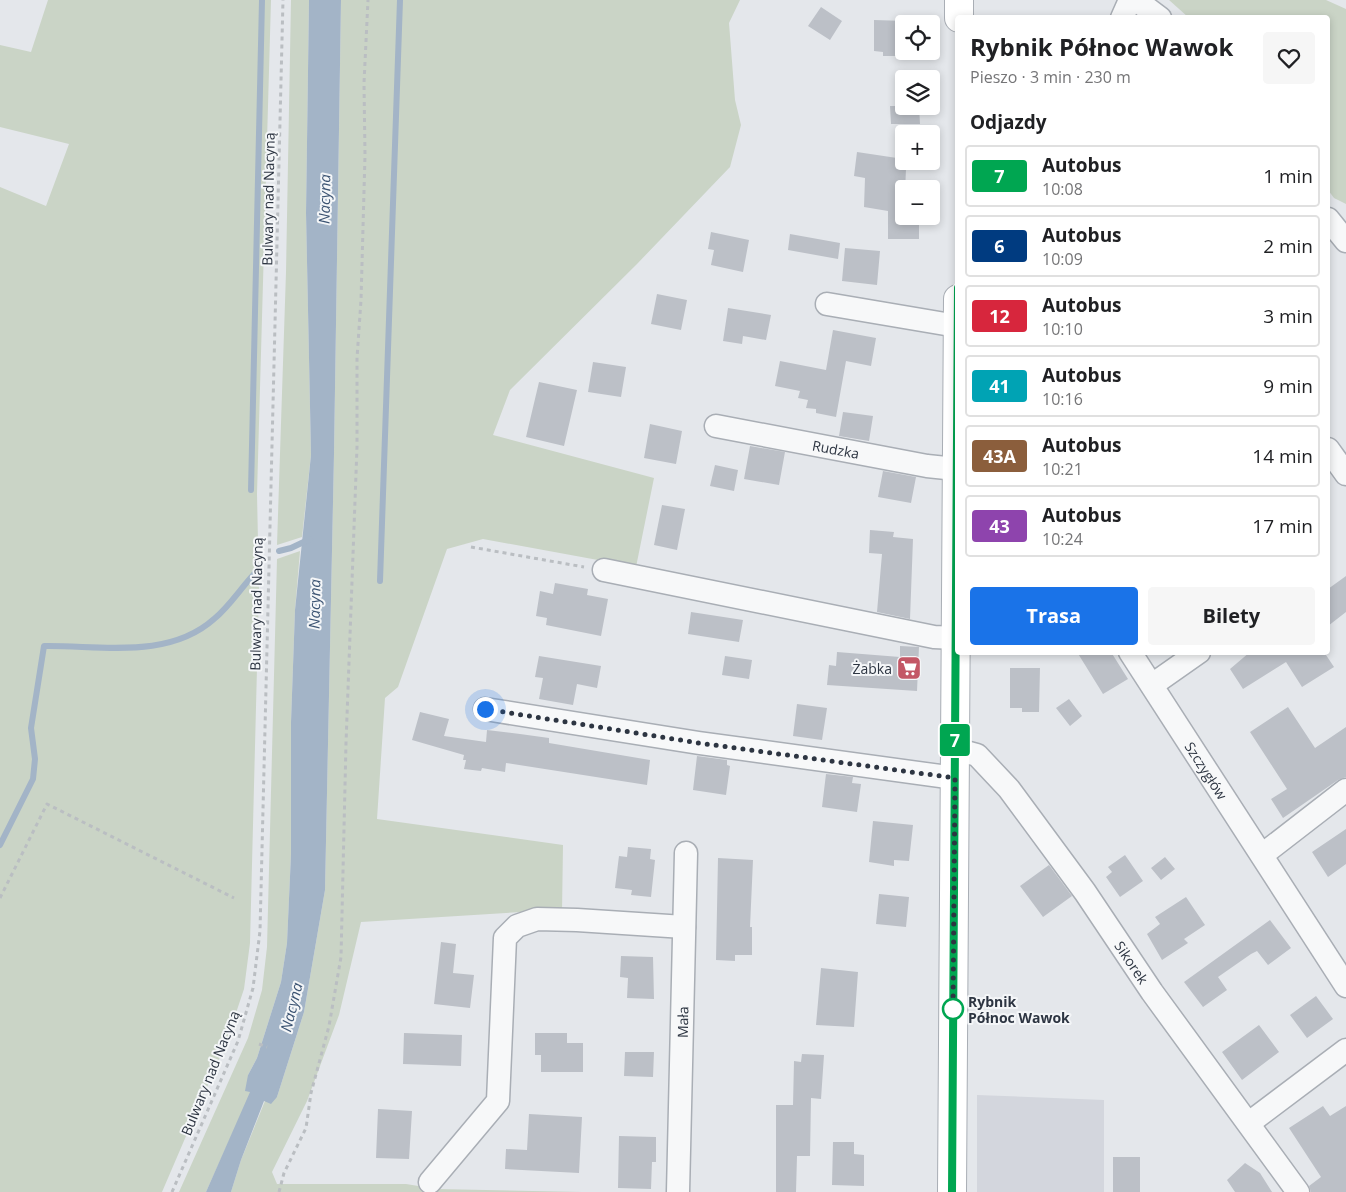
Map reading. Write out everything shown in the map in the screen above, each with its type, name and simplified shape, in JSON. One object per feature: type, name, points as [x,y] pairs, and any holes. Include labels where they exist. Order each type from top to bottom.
[{"type":"main road","points":[[959,0],[959,15]]},
{"type":"main road","points":[[952,1192],[955,638]]},
{"type":"street","points":[[1123,15],[1130,0]]},
{"type":"street","points":[[1136,0],[1156,15]]},
{"type":"street","points":[[1330,221],[1346,241]]},
{"type":"street","points":[[827,304],[955,326]]},
{"type":"street","name":"Rudzka","points":[[716,426],[926,466],[955,469]]},
{"type":"street","points":[[1330,452],[1346,474]]},
{"type":"street","points":[[604,570],[934,637],[955,638]]},
{"type":"street","name":"Szczygłów","points":[[1132,655],[1346,986]]},
{"type":"street","points":[[1152,686],[1195,655]]},
{"type":"street","points":[[485,709],[699,743],[955,778]]},
{"type":"street","name":"Sikorek","points":[[955,749],[970,752],[980,757],[1009,789],[1085,892],[1152,992],[1298,1192]]},
{"type":"street","points":[[1262,855],[1346,790]]},
{"type":"street","name":"Mała","points":[[678,1192],[686,853]]},
{"type":"street","points":[[430,1182],[498,1101],[505,938],[517,926],[536,919],[684,928]]},
{"type":"street","points":[[1249,1123],[1346,1050]]},
{"type":"path","name":"Bulwary nad Nacyną","points":[[172,1192],[238,1041],[253,988],[260,931],[283,0]]},
{"type":"path","points":[[279,1192],[284,1173],[306,1128],[310,1092],[329,1026],[341,957],[357,447],[357,358],[361,300],[365,155],[364,83],[368,0]]},
{"type":"path","points":[[471,547],[604,570]]},
{"type":"path","points":[[0,898],[47,804],[234,898]]},
{"type":"path","points":[[259,1044],[267,1047]]},
{"type":"shaded area","points":[[977,1095],[1104,1100],[1104,1192],[977,1192]]},
{"type":"green space","points":[[48,0],[271,0],[257,494],[259,589],[250,943],[244,989],[226,1043],[162,1192],[0,1192],[0,187],[46,206],[69,144],[0,127],[0,45],[31,52]]},
{"type":"green space","points":[[291,0],[309,0],[306,213],[311,455],[302,537],[277,545],[286,272]]},
{"type":"green space","points":[[341,0],[740,0],[729,23],[735,100],[741,125],[730,167],[637,264],[510,390],[493,435],[654,478],[636,567],[483,539],[447,549],[398,687],[385,698],[377,819],[563,845],[562,912],[538,911],[361,922],[339,1015],[307,1101],[272,1172],[277,1184],[406,1184],[437,1189],[582,1192],[231,1192],[241,1160],[265,1101],[277,1097],[304,1012],[325,890]]},
{"type":"green space","points":[[1169,0],[1326,0],[1346,9],[1346,204],[1334,198],[1330,193],[1330,15],[1186,15]]},
{"type":"green space","points":[[300,551],[295,610],[291,722],[291,854],[287,943],[281,982],[257,1058],[248,1075],[251,1092],[206,1192],[179,1192],[248,1038],[262,990],[267,947],[277,559]]},
{"type":"water","name":"Nacyna","points":[[309,0],[341,0],[325,890],[304,1012],[277,1097],[271,1104],[264,1101],[241,1160],[231,1192],[206,1192],[250,1092],[245,1091],[248,1075],[257,1058],[281,982],[287,943],[291,854],[291,722],[295,610],[311,455],[306,213]]},
{"type":"building","points":[[821,7],[842,21],[830,40],[808,26]]},
{"type":"building","points":[[874,20],[895,21],[895,56],[883,56],[883,52],[874,51]]},
{"type":"building","points":[[890,106],[895,106],[895,115],[920,115],[920,124],[891,124]]},
{"type":"building","points":[[857,152],[895,158],[895,170],[906,170],[906,180],[895,180],[895,225],[919,225],[919,239],[888,239],[888,211],[864,207],[865,178],[854,176]]},
{"type":"building","points":[[711,232],[749,240],[743,272],[711,265],[714,250],[708,249]]},
{"type":"building","points":[[790,234],[840,243],[838,259],[788,250]]},
{"type":"building","points":[[845,248],[880,251],[877,285],[842,281]]},
{"type":"building","points":[[657,294],[687,300],[681,330],[651,324]]},
{"type":"building","points":[[728,308],[771,315],[766,340],[743,336],[742,344],[723,341]]},
{"type":"building","points":[[833,330],[876,338],[871,366],[846,361],[836,417],[816,413],[816,409],[806,408],[808,400],[798,398],[800,391],[775,386],[780,361],[826,370]]},
{"type":"building","points":[[593,362],[626,367],[621,397],[588,392]]},
{"type":"building","points":[[539,382],[577,390],[564,446],[526,437]]},
{"type":"building","points":[[843,412],[873,416],[869,441],[839,436]]},
{"type":"building","points":[[650,424],[682,431],[676,464],[644,458]]},
{"type":"building","points":[[750,446],[785,452],[779,485],[744,479]]},
{"type":"building","points":[[715,465],[738,470],[734,491],[710,486]]},
{"type":"building","points":[[883,471],[916,477],[911,503],[878,497]]},
{"type":"building","points":[[662,505],[685,509],[677,550],[654,545]]},
{"type":"building","points":[[870,530],[894,532],[893,537],[913,539],[910,619],[877,612],[882,554],[869,553]]},
{"type":"building","points":[[1346,576],[1346,612],[1330,624],[1330,588]]},
{"type":"building","points":[[555,583],[588,589],[587,595],[608,599],[601,636],[546,625],[547,618],[536,616],[540,591],[553,594]]},
{"type":"building","points":[[691,612],[743,620],[739,642],[688,634]]},
{"type":"building","points":[[900,646],[919,647],[917,691],[827,685],[829,665],[836,666],[837,652],[900,657]]},
{"type":"building","points":[[1079,655],[1113,655],[1128,679],[1103,694]]},
{"type":"building","points":[[1246,655],[1326,655],[1334,667],[1302,687],[1286,662],[1243,689],[1230,669]]},
{"type":"building","points":[[539,656],[601,666],[597,688],[577,684],[573,705],[539,699],[543,678],[535,677]]},
{"type":"building","points":[[725,656],[752,660],[749,679],[722,675]]},
{"type":"building","points":[[1010,668],[1040,668],[1039,712],[1022,712],[1022,708],[1010,708]]},
{"type":"building","points":[[1069,699],[1082,716],[1070,726],[1056,708]]},
{"type":"building","points":[[797,704],[827,708],[822,740],[793,736]]},
{"type":"building","points":[[1288,707],[1315,748],[1346,727],[1346,777],[1338,780],[1283,818],[1271,799],[1287,789],[1250,732]]},
{"type":"building","points":[[420,712],[449,719],[444,736],[486,742],[487,730],[549,738],[549,743],[650,760],[647,785],[506,763],[505,772],[482,768],[481,771],[464,769],[466,760],[463,760],[464,755],[412,740]]},
{"type":"building","points":[[697,756],[727,760],[727,765],[730,766],[726,795],[693,790]]},
{"type":"building","points":[[826,774],[853,777],[852,783],[861,784],[857,812],[822,807]]},
{"type":"building","points":[[873,821],[913,825],[909,861],[894,860],[894,866],[869,862]]},
{"type":"building","points":[[1346,829],[1346,864],[1328,877],[1312,852]]},
{"type":"building","points":[[628,847],[651,849],[650,859],[655,860],[651,897],[631,895],[632,890],[615,888],[619,856],[627,857]]},
{"type":"building","points":[[1125,855],[1143,881],[1120,897],[1106,877],[1112,872],[1108,867]]},
{"type":"building","points":[[1165,857],[1175,869],[1161,880],[1151,868]]},
{"type":"building","points":[[718,858],[753,860],[750,927],[752,927],[752,955],[735,955],[735,961],[716,960]]},
{"type":"building","points":[[1049,865],[1072,896],[1043,917],[1020,886]]},
{"type":"building","points":[[879,894],[909,897],[906,927],[876,924]]},
{"type":"building","points":[[1186,897],[1205,925],[1184,939],[1188,943],[1162,960],[1147,934],[1160,924],[1155,917]]},
{"type":"building","points":[[1270,920],[1291,948],[1268,965],[1257,951],[1251,954],[1218,977],[1227,990],[1203,1007],[1184,982]]},
{"type":"building","points":[[441,942],[456,944],[453,973],[474,975],[470,1008],[434,1004]]},
{"type":"building","points":[[621,956],[653,957],[654,999],[627,998],[628,978],[620,977]]},
{"type":"building","points":[[821,968],[858,972],[854,1027],[816,1025]]},
{"type":"building","points":[[1316,996],[1333,1019],[1307,1038],[1290,1015]]},
{"type":"building","points":[[1259,1025],[1279,1052],[1242,1080],[1222,1052]]},
{"type":"building","points":[[404,1033],[462,1035],[461,1066],[403,1064]]},
{"type":"building","points":[[535,1033],[567,1033],[567,1043],[583,1043],[583,1072],[541,1072],[541,1055],[535,1055]]},
{"type":"building","points":[[625,1052],[654,1052],[653,1077],[624,1076]]},
{"type":"building","points":[[802,1054],[824,1055],[821,1099],[811,1098],[810,1156],[797,1156],[796,1192],[776,1192],[776,1105],[793,1105],[794,1061],[801,1062]]},
{"type":"building","points":[[1323,1106],[1330,1116],[1346,1106],[1346,1192],[1311,1192],[1309,1186],[1321,1177],[1289,1128]]},
{"type":"building","points":[[378,1109],[412,1111],[409,1159],[376,1158]]},
{"type":"building","points":[[529,1114],[582,1117],[579,1173],[505,1169],[506,1149],[527,1150]]},
{"type":"building","points":[[619,1136],[656,1137],[656,1162],[652,1162],[651,1189],[618,1188]]},
{"type":"building","points":[[833,1142],[854,1142],[854,1154],[864,1155],[864,1186],[832,1185]]},
{"type":"building","points":[[1113,1157],[1140,1157],[1140,1192],[1113,1192]]},
{"type":"building","points":[[1245,1163],[1260,1173],[1272,1192],[1235,1192],[1227,1180]]},
{"type":"waterway","points":[[251,490],[262,0]]},
{"type":"waterway","points":[[380,581],[400,0]]},
{"type":"waterway","points":[[279,551],[291,548],[310,539]]},
{"type":"waterway","points":[[0,845],[33,779],[35,759],[31,728],[44,646],[133,648],[176,640],[196,632],[214,619],[260,568]]},
{"type":"bus line","name":"7","points":[[952,1192],[956,655]]},
{"type":"place","name":"Żabka","points":[[909,668]]},
{"type":"place","name":"Rybnik Północ Wawok","points":[[953,1009]]},
{"type":"route","points":[[485,709],[699,743],[955,778],[953,1009]]}]
